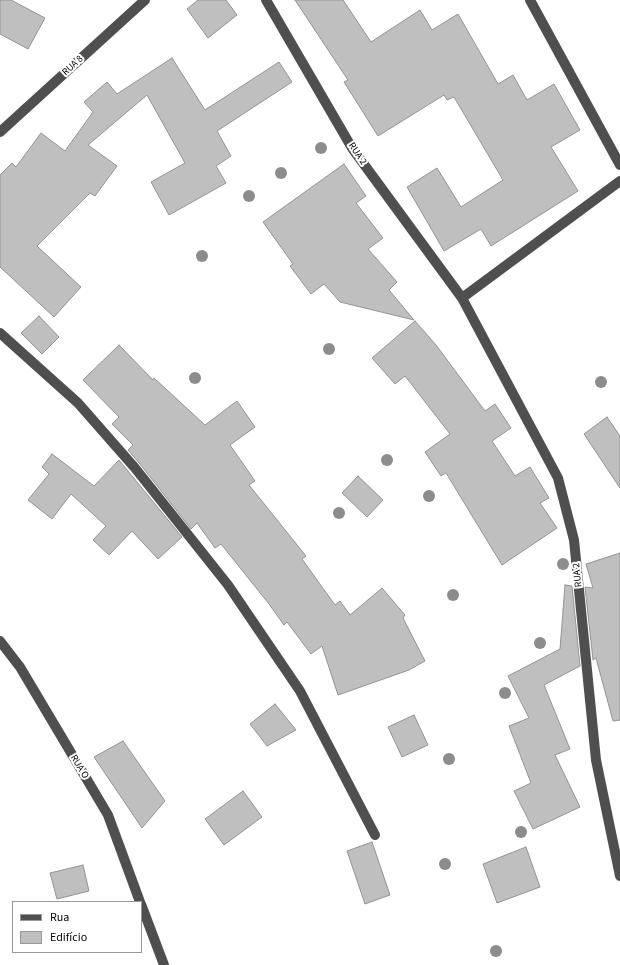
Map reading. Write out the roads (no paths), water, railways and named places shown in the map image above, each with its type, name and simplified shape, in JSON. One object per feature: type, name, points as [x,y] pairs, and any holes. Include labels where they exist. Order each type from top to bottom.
[{"type":"street","name":"RUA 8","points":[[0,132],[145,0]]},
{"type":"street","name":"RUA 2","points":[[266,0],[352,148],[462,298],[558,478],[574,540],[596,760],[620,876]]},
{"type":"street","points":[[530,0],[620,165]]},
{"type":"street","points":[[462,298],[620,181]]},
{"type":"street","points":[[0,333],[78,403],[135,468],[228,585],[300,692],[375,835]]},
{"type":"street","name":"RUA O","points":[[0,641],[20,667],[108,815],[140,901]]},
{"type":"street","name":"RUA O","points":[[142,906],[164,965]]}]
